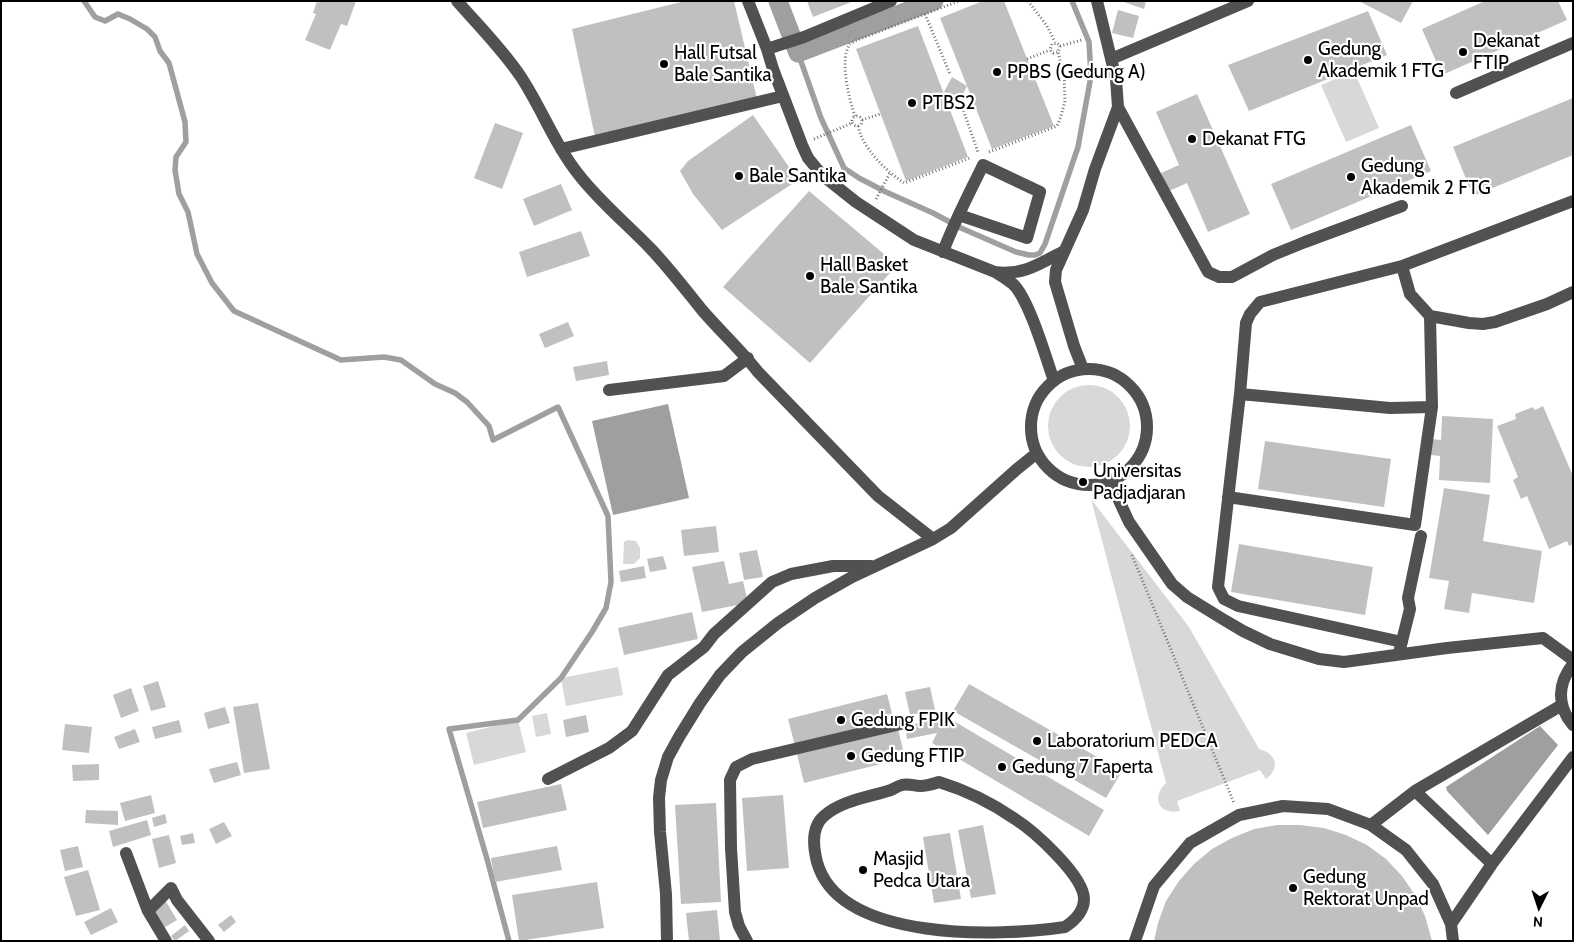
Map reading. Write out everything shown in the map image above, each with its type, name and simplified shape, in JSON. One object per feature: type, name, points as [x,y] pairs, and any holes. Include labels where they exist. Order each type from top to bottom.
[{"type":"street","points":[[457,1],[521,78],[561,149],[581,177],[616,215],[666,264],[702,310],[748,358],[758,372],[878,496],[933,539]]},
{"type":"street","points":[[748,1],[802,145],[808,158],[822,176],[869,211],[914,240],[996,272],[1020,272],[1064,251]]},
{"type":"street","points":[[767,49],[804,37],[891,1]]},
{"type":"street","points":[[1084,368],[1074,346],[1055,282],[1056,270],[1083,210],[1095,169],[1118,107],[1116,79],[1097,1]]},
{"type":"street","points":[[1111,59],[1248,1]]},
{"type":"street","points":[[1456,93],[1573,43]]},
{"type":"street","points":[[561,149],[784,96]]},
{"type":"street","points":[[1118,107],[1208,272],[1218,277],[1232,277],[1306,242],[1402,206]]},
{"type":"street","points":[[943,252],[951,232],[982,160],[1040,192],[1027,238],[958,216]]},
{"type":"street","points":[[1402,642],[1238,606],[1224,599],[1218,587],[1240,394],[1246,323],[1250,314],[1260,302],[1402,266],[1573,200]]},
{"type":"street","points":[[1402,266],[1410,294],[1430,316],[1483,324],[1495,322],[1547,304],[1573,292]]},
{"type":"street","points":[[996,272],[1014,285],[1021,296],[1036,328],[1054,381]]},
{"type":"street","points":[[1228,496],[1415,525],[1432,407],[1430,316]]},
{"type":"street","points":[[609,390],[724,376],[748,358]]},
{"type":"street","points":[[1084,368],[1093,369],[1110,372],[1122,379],[1135,391],[1142,401],[1148,426],[1146,442],[1141,455],[1125,474],[1110,481],[1089,485],[1076,484],[1064,480],[1043,463],[1032,441],[1031,416],[1042,391],[1054,381],[1063,375],[1084,368]]},
{"type":"street","points":[[1240,394],[1390,408],[1432,407]]},
{"type":"street","points":[[667,941],[666,894],[660,832],[659,798],[661,780],[679,738],[720,675],[742,652],[778,623],[815,598],[874,566],[933,539],[951,528],[1016,469],[1037,453]]},
{"type":"street","points":[[1110,481],[1129,522],[1172,584],[1187,597],[1242,631],[1270,644],[1301,654],[1344,662],[1447,648],[1543,638],[1573,660]]},
{"type":"street","points":[[1398,655],[1410,609],[1408,598],[1420,536]]},
{"type":"street","points":[[548,779],[609,748],[632,731],[668,675],[704,646],[714,634],[772,582],[791,574],[833,566],[874,566]]},
{"type":"street","points":[[1573,664],[1565,674],[1561,689],[1562,705],[1573,725]]},
{"type":"street","points":[[1371,825],[1415,791],[1562,705]]},
{"type":"street","points":[[748,941],[739,926],[735,912],[730,780],[736,767],[752,759],[905,723]]},
{"type":"street","points":[[1451,924],[1492,864],[1573,757]]},
{"type":"street","points":[[939,782],[1004,811],[1044,842],[1076,880],[1082,890],[1084,899],[1076,918],[1065,927],[991,937],[906,928],[878,920],[852,906],[835,893],[822,877],[814,849],[813,838],[816,827],[824,816],[840,806],[902,785],[920,786],[939,782]]},
{"type":"street","points":[[1415,791],[1492,864]]},
{"type":"street","points":[[1135,941],[1154,886],[1190,843],[1239,815],[1283,806],[1328,809],[1371,825],[1406,850],[1434,884],[1451,924],[1453,941]]},
{"type":"street","points":[[126,853],[148,911],[166,941]]},
{"type":"street","points":[[148,911],[171,888],[177,900],[209,941]]},
{"type":"path","points":[[852,123],[855,116],[846,86],[847,53],[850,44],[959,1]]},
{"type":"path","points":[[1028,1],[1047,26],[1055,42],[1060,46]]},
{"type":"path","points":[[925,14],[950,74]]},
{"type":"path","points":[[1060,46],[1082,40]]},
{"type":"path","points":[[1050,50],[1055,42]]},
{"type":"path","points":[[852,123],[858,126],[867,146],[890,173],[904,183],[982,160],[1056,126],[1062,116],[1065,101],[1064,77],[1058,52],[1060,46]]},
{"type":"path","points":[[1050,50],[1054,53],[1058,52]]},
{"type":"path","points":[[1027,59],[1050,50]]},
{"type":"path","points":[[960,101],[982,160]]},
{"type":"path","points":[[858,126],[862,120],[880,114]]},
{"type":"path","points":[[855,116],[860,116],[862,120]]},
{"type":"path","points":[[802,145],[852,123]]},
{"type":"path","points":[[869,211],[890,173]]},
{"type":"path","points":[[1129,548],[1239,815]]},
{"type":"shaded area","points":[[1354,71],[1379,128],[1346,142],[1321,85]]},
{"type":"shaded area","points":[[1081,385],[1097,385],[1112,391],[1124,403],[1130,418],[1130,434],[1124,449],[1112,461],[1097,467],[1081,467],[1066,461],[1054,449],[1048,434],[1048,418],[1054,403],[1066,391]]},
{"type":"shaded area","points":[[668,404],[689,498],[613,515],[592,421]]},
{"type":"shaded area","points":[[1091,499],[1189,627],[1259,749],[1273,757],[1274,770],[1266,779],[1260,770],[1177,801],[1180,811],[1172,812],[1166,810],[1159,804],[1158,799],[1161,788],[1166,783]]},
{"type":"shaded area","points":[[627,540],[636,541],[640,548],[640,558],[634,564],[623,564],[624,542]]},
{"type":"shaded area","points":[[618,667],[623,695],[566,706],[561,678]]},
{"type":"shaded area","points":[[547,713],[551,734],[536,737],[532,716]]},
{"type":"shaded area","points":[[518,720],[526,752],[474,765],[466,733]]},
{"type":"shaded area","points":[[1540,726],[1558,745],[1488,835],[1447,791],[1446,787]]},
{"type":"building","points":[[317,1],[356,1],[347,26],[341,24],[330,50],[305,40],[316,14],[313,13]]},
{"type":"building","name":"Hall Futsal Bale Santika","points":[[685,1],[734,1],[757,99],[595,137],[572,29]]},
{"type":"building","points":[[807,1],[854,1],[813,17]]},
{"type":"building","name":"PPBS (Gedung A)","points":[[983,1],[1004,1],[1054,126],[992,149],[940,18]]},
{"type":"building","points":[[1121,1],[1146,1],[1144,9]]},
{"type":"building","points":[[1359,1],[1413,1],[1401,23]]},
{"type":"building","name":"Dekanat FTIP","points":[[1485,1],[1558,1],[1567,20],[1442,75],[1422,29]]},
{"type":"building","points":[[1118,10],[1139,16],[1133,38],[1112,33]]},
{"type":"building","name":"Gedung Akademik 1 FTG","points":[[1368,11],[1387,55],[1249,111],[1228,65]]},
{"type":"building","name":"PTBS2","points":[[918,26],[968,157],[906,181],[856,49]]},
{"type":"building","points":[[952,77],[967,86],[959,101],[944,92]]},
{"type":"building","name":"Dekanat FTG","points":[[1197,94],[1250,214],[1208,232],[1187,183],[1169,191],[1161,173],[1179,165],[1156,112]]},
{"type":"building","points":[[1573,98],[1573,155],[1473,196],[1453,147]]},
{"type":"building","name":"Bale Santika","points":[[753,115],[798,180],[722,230],[693,194],[680,171],[688,161]]},
{"type":"building","points":[[495,123],[523,133],[502,189],[474,178]]},
{"type":"building","name":"Gedung Akademik 2 FTG","points":[[1411,125],[1431,171],[1291,230],[1271,184]]},
{"type":"building","points":[[561,184],[572,210],[534,226],[523,199]]},
{"type":"building","name":"Hall Basket Bale Santika","points":[[809,191],[897,265],[810,363],[723,287]]},
{"type":"building","points":[[581,231],[590,256],[527,277],[519,252]]},
{"type":"building","points":[[568,322],[574,336],[545,348],[539,334]]},
{"type":"building","points":[[607,361],[609,375],[576,381],[573,367]]},
{"type":"building","points":[[1543,406],[1573,476],[1573,544],[1569,546],[1567,541],[1549,549],[1527,496],[1521,499],[1513,480],[1518,477],[1497,426],[1516,419],[1515,414],[1533,407],[1535,410]]},
{"type":"building","points":[[1442,416],[1493,419],[1490,483],[1439,480],[1440,456],[1431,455],[1432,439],[1441,440]]},
{"type":"building","points":[[1265,441],[1391,459],[1384,507],[1258,489]]},
{"type":"building","points":[[1444,488],[1490,495],[1483,541],[1542,551],[1534,603],[1472,593],[1469,613],[1444,609],[1449,581],[1429,578]]},
{"type":"building","points":[[716,526],[719,552],[684,556],[681,530]]},
{"type":"building","points":[[1239,544],[1373,567],[1365,615],[1231,592]]},
{"type":"building","points":[[757,550],[763,577],[744,580],[739,553]]},
{"type":"building","points":[[663,556],[667,569],[650,572],[647,559]]},
{"type":"building","points":[[724,561],[729,584],[743,581],[748,603],[702,612],[692,567]]},
{"type":"building","points":[[644,566],[646,578],[621,582],[619,571]]},
{"type":"building","points":[[692,612],[698,639],[624,655],[618,628]]},
{"type":"building","points":[[158,681],[166,707],[151,711],[143,686]]},
{"type":"building","name":"Laboratorium PEDCA","points":[[969,684],[1122,771],[1106,798],[953,711]]},
{"type":"building","points":[[930,687],[935,710],[910,715],[905,692]]},
{"type":"building","points":[[131,688],[139,711],[121,718],[113,695]]},
{"type":"building","name":"Gedung FPIK","points":[[887,694],[894,721],[795,746],[788,719]]},
{"type":"building","points":[[258,703],[270,769],[244,773],[233,707]]},
{"type":"building","points":[[225,707],[230,723],[208,729],[204,713]]},
{"type":"building","points":[[586,715],[589,732],[566,737],[563,720]]},
{"type":"building","name":"Gedung 7 Faperta","points":[[947,717],[1104,810],[1089,836],[932,743],[937,733],[907,739],[905,726]]},
{"type":"building","points":[[179,720],[182,732],[155,739],[152,727]]},
{"type":"building","points":[[65,724],[92,727],[89,753],[62,750]]},
{"type":"building","points":[[135,729],[140,742],[119,749],[114,737]]},
{"type":"building","name":"Gedung FTIP","points":[[898,729],[905,758],[804,783],[797,754]]},
{"type":"building","points":[[237,762],[241,775],[214,783],[209,769]]},
{"type":"building","points":[[99,764],[99,780],[73,781],[72,765]]},
{"type":"building","points":[[561,784],[567,810],[483,828],[477,802]]},
{"type":"building","points":[[151,795],[155,813],[125,821],[120,803]]},
{"type":"building","points":[[783,795],[789,868],[747,871],[742,798]]},
{"type":"building","points":[[716,803],[721,902],[681,904],[675,805]]},
{"type":"building","points":[[86,810],[118,811],[118,825],[85,823]]},
{"type":"building","points":[[165,814],[167,823],[154,827],[152,818]]},
{"type":"building","points":[[147,820],[151,835],[113,847],[109,831]]},
{"type":"building","points":[[224,822],[232,836],[216,844],[209,829]]},
{"type":"building","points":[[983,825],[996,894],[971,898],[958,830]]},
{"type":"building","name":"Gedung Rektorat Unpad","points":[[1277,825],[1324,828],[1346,835],[1367,845],[1386,859],[1402,876],[1415,895],[1425,916],[1432,941],[1154,941],[1166,901],[1179,881],[1194,864],[1212,849],[1232,838],[1254,829]]},
{"type":"building","points":[[193,833],[195,843],[182,845],[180,836]]},
{"type":"building","points":[[950,833],[961,899],[934,903],[923,837]]},
{"type":"building","points":[[169,835],[176,863],[159,868],[152,839]]},
{"type":"building","points":[[78,846],[83,867],[65,871],[60,850]]},
{"type":"building","points":[[557,846],[562,870],[495,882],[491,858]]},
{"type":"building","points":[[88,870],[100,910],[76,916],[64,877]]},
{"type":"building","points":[[597,882],[604,928],[519,941],[512,895]]},
{"type":"building","points":[[165,900],[177,920],[162,929],[149,910]]},
{"type":"building","points":[[111,908],[118,922],[91,935],[84,922]]},
{"type":"building","points":[[717,910],[720,941],[689,941],[686,913]]},
{"type":"building","points":[[231,915],[236,922],[224,932],[218,925]]},
{"type":"building","points":[[185,925],[189,931],[175,941],[171,936]]},
{"type":"waterway","points":[[84,1],[95,17],[105,21],[118,14],[147,29],[155,37],[160,51],[169,63],[185,122],[186,142],[176,157],[175,170],[179,194],[188,212],[197,254],[212,283],[234,311],[341,360],[384,357],[401,360],[435,384],[455,393],[467,402],[489,426],[493,440],[558,407],[608,516],[611,582],[606,608],[561,678],[518,720],[449,729],[509,941]]},
{"type":"waterway","points":[[778,1],[798,53],[934,1]]},
{"type":"waterway","points":[[798,53],[821,118],[844,168],[886,192],[961,228],[1016,252],[1035,255],[1040,253],[1045,244],[1078,147],[1091,76],[1089,42],[1072,1]]},
{"type":"place","name":"Dekanat FTIP","points":[[1463,52]]},
{"type":"place","name":"Gedung Akademik 1 FTG","points":[[1308,60]]},
{"type":"place","name":"Hall Futsal Bale Santika","points":[[664,64]]},
{"type":"place","name":"PPBS (Gedung A)","points":[[997,72]]},
{"type":"place","name":"PTBS2","points":[[912,103]]},
{"type":"place","name":"Dekanat FTG","points":[[1192,139]]},
{"type":"place","name":"Bale Santika","points":[[739,176]]},
{"type":"place","name":"Gedung Akademik 2 FTG","points":[[1351,177]]},
{"type":"place","name":"Hall Basket Bale Santika","points":[[810,276]]},
{"type":"place","name":"Universitas Padjadjaran","points":[[1083,482]]},
{"type":"place","name":"Gedung FPIK","points":[[841,720]]},
{"type":"place","name":"Laboratorium PEDCA","points":[[1037,741]]},
{"type":"place","name":"Gedung FTIP","points":[[851,756]]},
{"type":"place","name":"Gedung 7 Faperta","points":[[1002,767]]},
{"type":"place","name":"Masjid Pedca Utara","points":[[863,870]]},
{"type":"place","name":"Gedung Rektorat Unpad","points":[[1293,888]]}]
